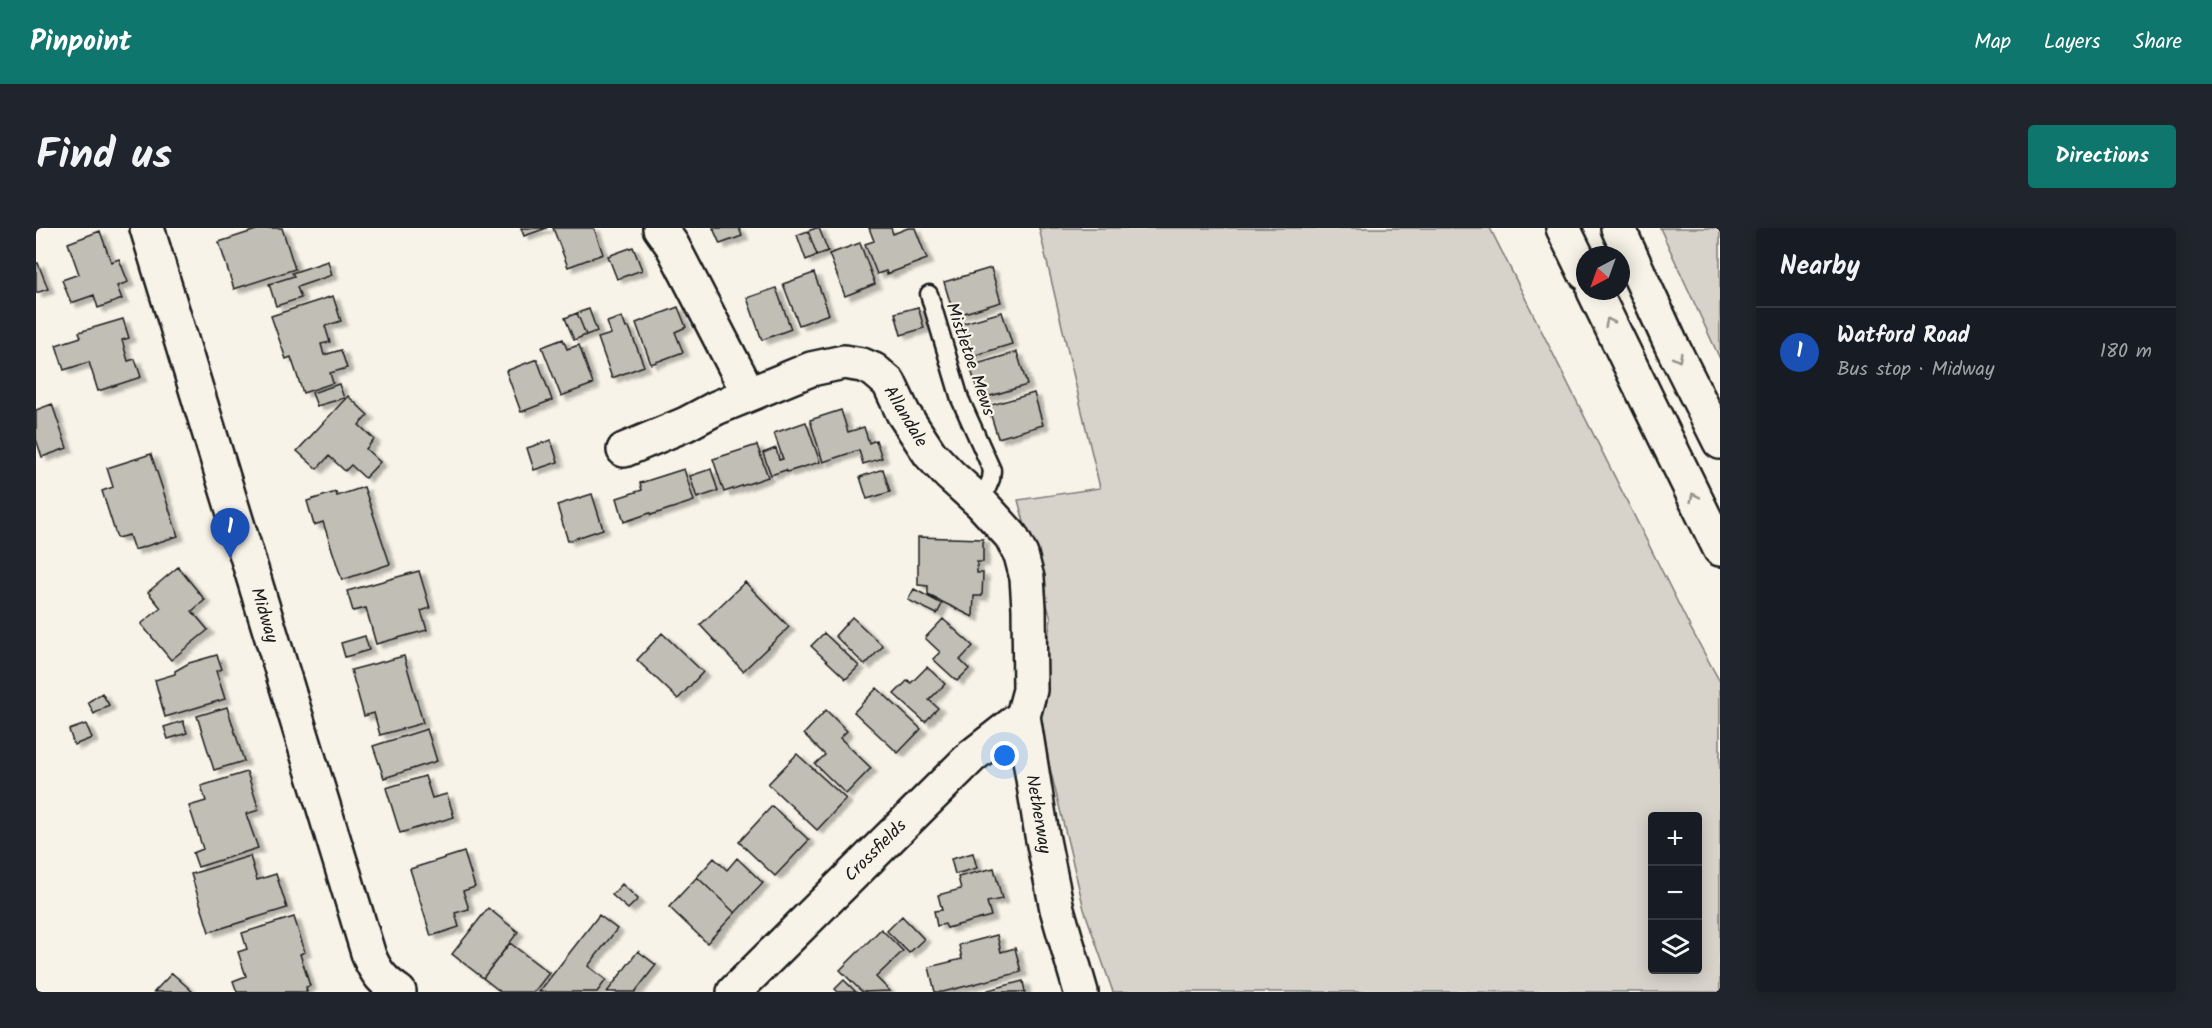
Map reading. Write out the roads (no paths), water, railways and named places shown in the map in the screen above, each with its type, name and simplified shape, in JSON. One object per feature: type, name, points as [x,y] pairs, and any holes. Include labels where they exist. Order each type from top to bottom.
[{"type":"main road","name":"Midway","points":[[147,228],[369,956],[374,970],[399,992]]},
{"type":"main road","points":[[660,228],[672,245],[749,394]]},
{"type":"main road","points":[[1563,228],[1576,255]]},
{"type":"main road","points":[[1618,228],[1671,345],[1720,442]]},
{"type":"main road","points":[[1598,300],[1720,549]]},
{"type":"main road","name":"Allandale","points":[[624,450],[687,424],[716,408],[811,369],[844,362],[874,370],[889,383],[903,413],[930,454],[981,503]]},
{"type":"main road","name":"Netherway","points":[[981,503],[1011,536],[1021,555],[1027,578],[1030,690],[1023,716],[1044,846],[1057,909],[1081,992]]},
{"type":"main road","name":"Crossfields","points":[[734,992],[972,756],[1023,716]]},
{"type":"lane","name":"Mistletoe Mews","points":[[929,294],[960,399],[992,470],[991,479],[981,503]]},
{"type":"place","name":"Watford Road","points":[[230,558]]}]
